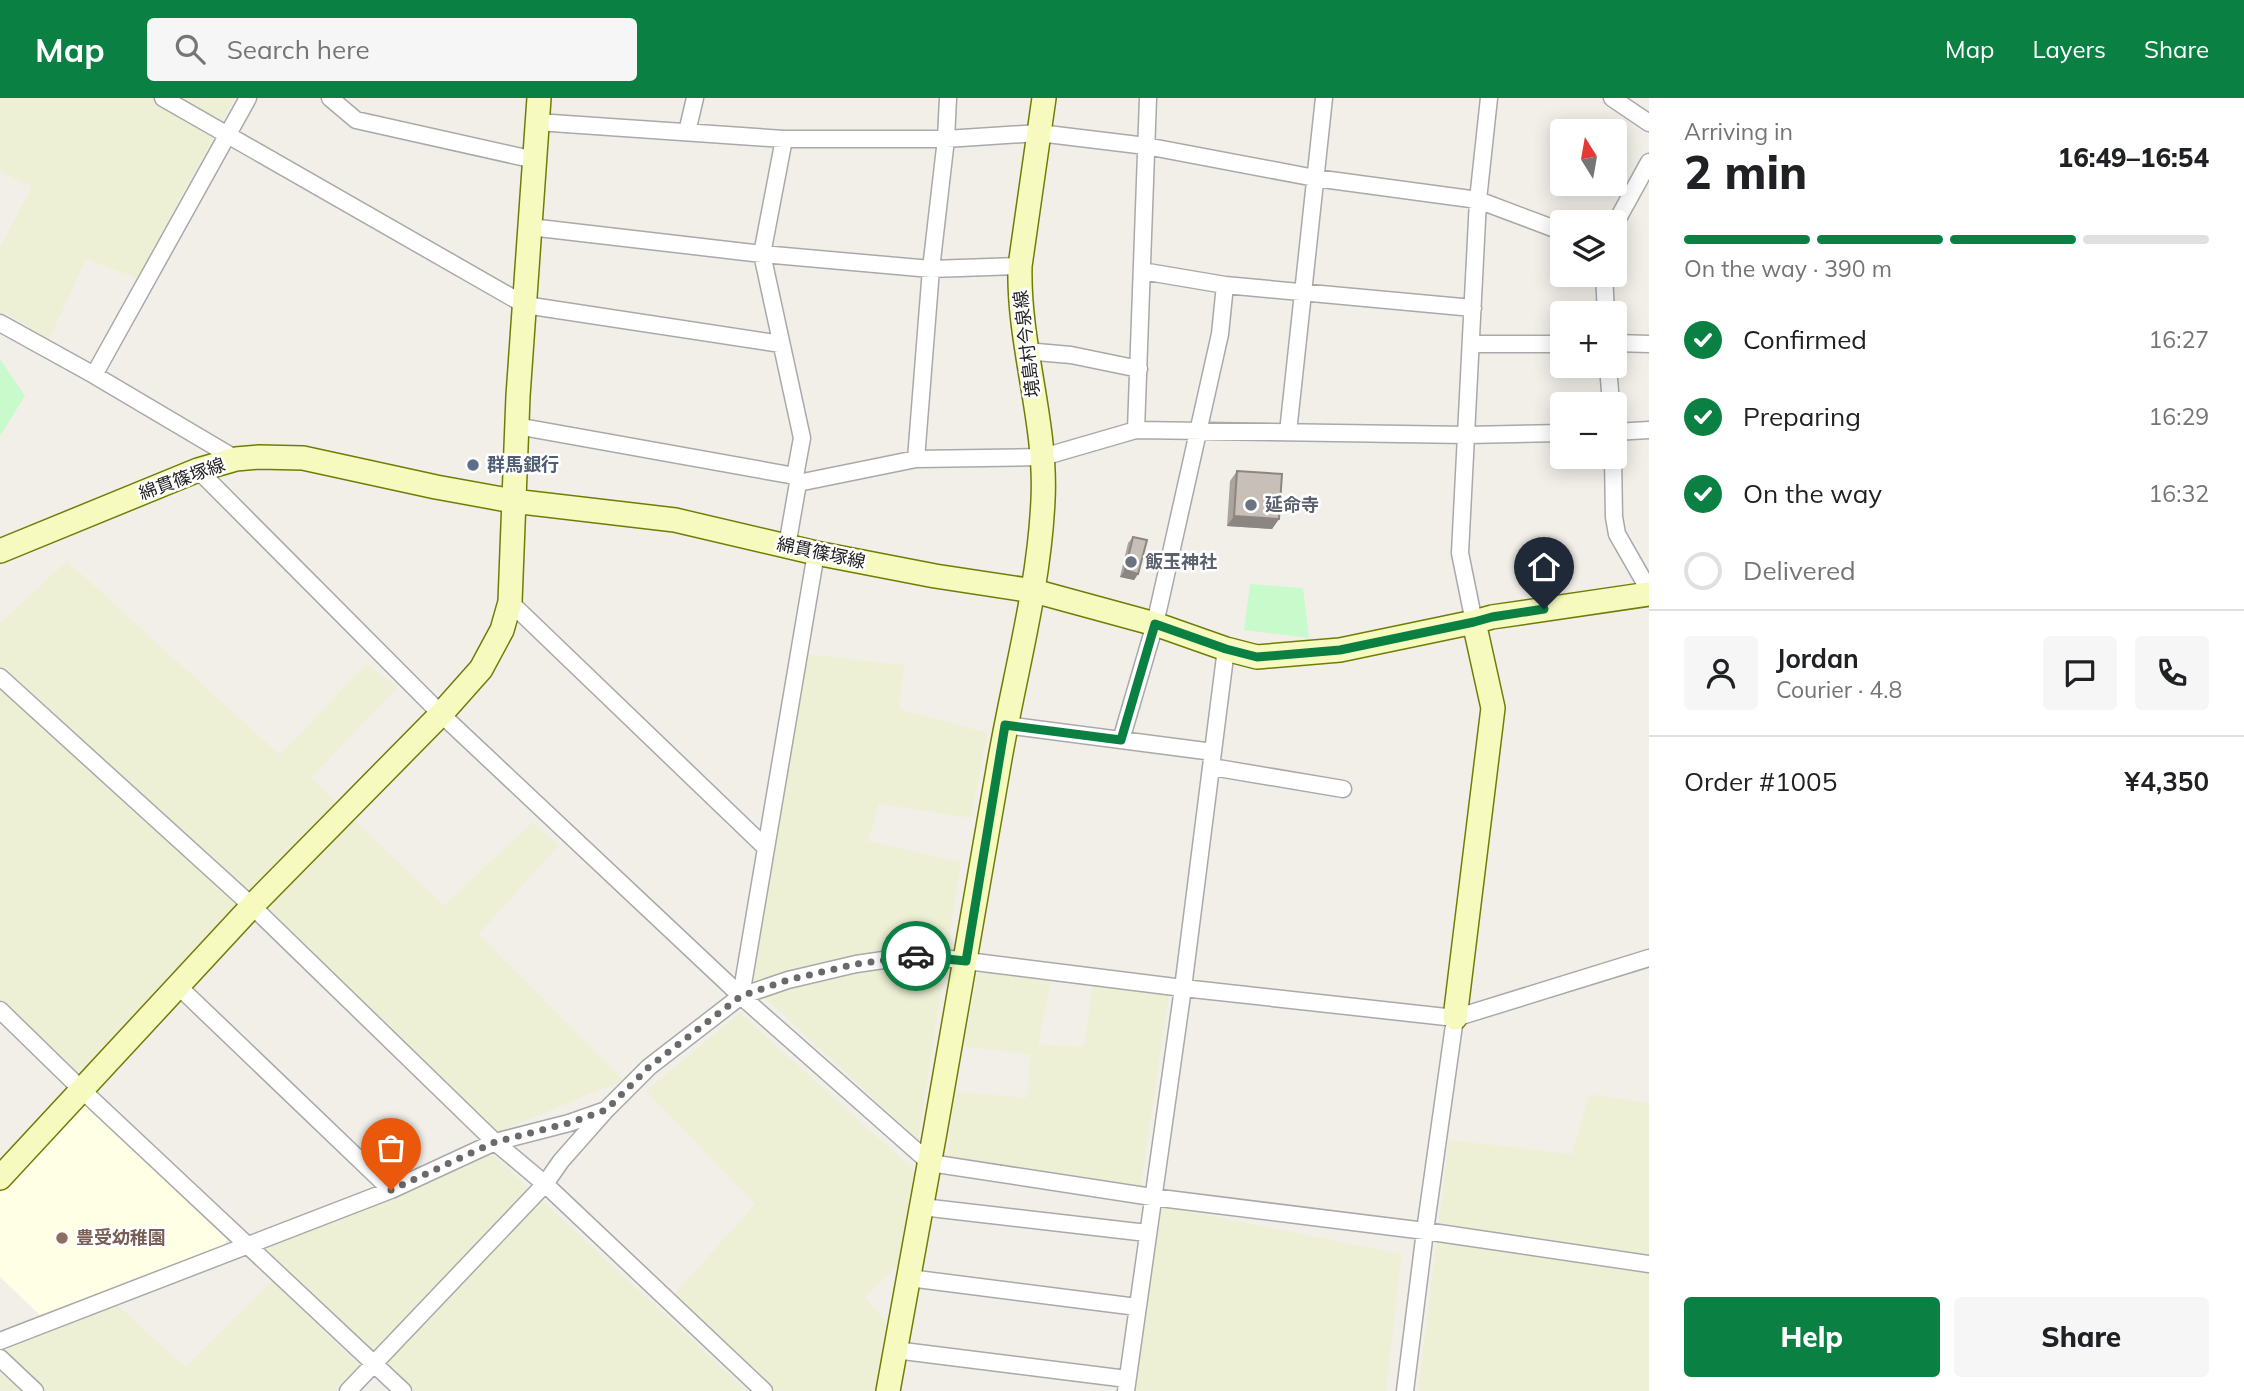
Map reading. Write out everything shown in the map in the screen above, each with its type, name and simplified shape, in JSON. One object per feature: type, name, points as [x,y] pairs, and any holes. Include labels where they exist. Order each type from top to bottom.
[{"type":"street","points":[[163,98],[525,305],[780,344]]},
{"type":"street","points":[[94,375],[247,98]]},
{"type":"street","points":[[330,98],[356,120],[535,160]]},
{"type":"street","points":[[0,1178],[252,906],[442,714],[481,669],[502,629],[510,602],[513,501],[539,98]]},
{"type":"street","points":[[687,132],[695,98]]},
{"type":"street","points":[[916,459],[948,98]]},
{"type":"street","name":"境島村今泉線","points":[[888,1391],[966,961],[1005,725],[1034,591],[1043,499],[1043,457],[1025,351],[1019,293],[1020,266],[1044,98]]},
{"type":"street","points":[[1136,430],[1148,98]]},
{"type":"street","points":[[1288,432],[1324,98]]},
{"type":"street","points":[[1405,1391],[1493,708],[1460,553],[1478,200],[1489,98]]},
{"type":"street","points":[[1612,98],[1630,103],[1649,123]]},
{"type":"street","points":[[537,122],[784,139],[946,139],[1040,133],[1146,146],[1315,178],[1478,200],[1550,227]]},
{"type":"street","points":[[784,139],[762,254],[802,438],[787,546]]},
{"type":"street","points":[[1623,210],[1649,162]]},
{"type":"street","points":[[530,227],[762,254],[932,269],[1020,266]]},
{"type":"street","points":[[1142,271],[1225,285],[1474,308]]},
{"type":"street","points":[[1121,740],[1155,624],[1220,334],[1225,285]]},
{"type":"street","points":[[0,323],[236,459]]},
{"type":"street","points":[[1627,343],[1649,344]]},
{"type":"street","points":[[1472,344],[1550,344]]},
{"type":"street","points":[[1025,351],[1071,355],[1139,369]]},
{"type":"street","points":[[522,427],[796,480],[916,459],[1043,457],[1136,430],[1467,435],[1550,433]]},
{"type":"street","points":[[1627,431],[1649,430]]},
{"type":"street","name":"綿貫篠塚線","points":[[0,551],[198,470],[236,459],[303,458],[513,501],[676,520],[816,553],[935,576],[1034,591],[1155,624],[1257,657],[1340,650],[1492,617],[1649,592]]},
{"type":"street","points":[[1613,469],[1614,517],[1618,534],[1649,592]]},
{"type":"street","points":[[198,470],[442,714],[741,996],[930,1163],[1649,1264]]},
{"type":"street","points":[[741,996],[816,553]]},
{"type":"street","points":[[510,602],[766,848]]},
{"type":"street","points":[[895,1350],[1126,1385],[1183,988],[1226,649]]},
{"type":"street","points":[[0,677],[252,906],[495,1142],[545,1184],[764,1391]]},
{"type":"street","points":[[1005,725],[1121,740],[1343,789]]},
{"type":"street","points":[[348,1391],[545,1184],[561,1161],[606,1110],[649,1067],[741,996],[788,980],[856,964],[911,956],[1455,1018],[1649,958]]},
{"type":"street","points":[[177,985],[391,1190]]},
{"type":"street","points":[[0,1010],[403,1391]]},
{"type":"street","points":[[0,1341],[391,1190],[495,1142],[569,1123],[606,1110]]},
{"type":"street","points":[[922,1207],[1147,1233]]},
{"type":"street","points":[[909,1278],[1137,1307]]},
{"type":"street","points":[[0,1358],[35,1391]]},
{"type":"shaded area","points":[[0,98],[235,98],[137,278],[86,259],[49,340],[0,310],[0,247],[32,187],[0,171]]},
{"type":"shaded area","points":[[67,561],[280,755],[366,664],[398,687],[311,778],[444,906],[532,822],[559,845],[479,934],[623,1080],[496,1133],[254,896],[81,1080],[0,1002],[0,623]]},
{"type":"shaded area","points":[[806,654],[904,665],[899,709],[988,733],[971,818],[879,804],[868,841],[961,862],[918,1140],[752,986]]},
{"type":"shaded area","points":[[979,965],[1051,980],[1038,1044],[1084,1047],[1093,980],[1169,994],[1141,1186],[948,1160],[954,1091],[1027,1098],[1031,1054],[964,1047]]},
{"type":"shaded area","points":[[740,1013],[916,1172],[905,1259],[865,1297],[886,1323],[876,1391],[772,1391],[671,1298],[755,1204],[646,1091]]},
{"type":"shaded area","points":[[1589,1094],[1649,1103],[1649,1391],[1418,1391],[1449,1140],[1572,1154]]},
{"type":"shaded area","points":[[83,1105],[90,1106],[228,1239],[223,1246],[43,1318],[0,1277],[0,1193]]},
{"type":"shaded area","points":[[491,1153],[747,1391],[413,1391],[261,1248]]},
{"type":"shaded area","points":[[1160,1206],[1402,1254],[1386,1391],[1132,1391]]},
{"type":"shaded area","points":[[272,1281],[359,1365],[334,1391],[0,1391],[0,1375],[12,1360],[0,1349],[114,1302],[185,1367]]},
{"type":"green space","points":[[0,359],[25,396],[0,436]]},
{"type":"green space","points":[[1250,584],[1303,588],[1309,638],[1244,630]]},
{"type":"building","name":"延命寺","points":[[1237,471],[1282,474],[1279,519],[1234,516]]},
{"type":"building","name":"飯玉神社","points":[[1133,537],[1147,540],[1138,574],[1125,570]]},
{"type":"way so far","points":[[391,1190],[495,1142],[569,1123],[606,1110],[649,1067],[741,996],[788,980],[856,964],[916,956]]},
{"type":"place","name":"群馬銀行","points":[[473,465]]},
{"type":"place","name":"延命寺","points":[[1251,505]]},
{"type":"place","name":"飯玉神社","points":[[1131,562]]},
{"type":"place","name":"豊受幼稚園","points":[[62,1238]]},
{"type":"route","points":[[916,956],[966,961],[1005,725],[1121,740],[1155,624],[1257,657],[1340,650],[1492,617],[1544,609]]}]
